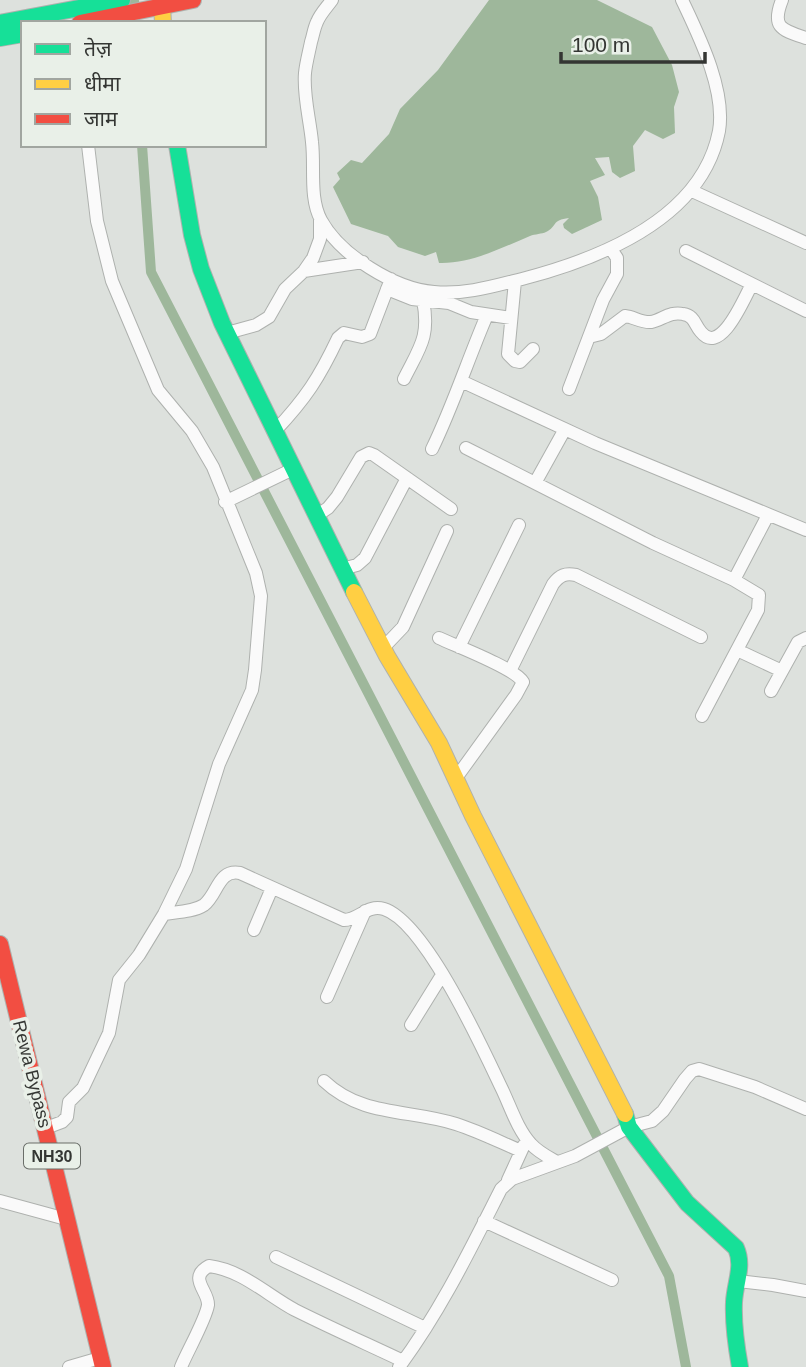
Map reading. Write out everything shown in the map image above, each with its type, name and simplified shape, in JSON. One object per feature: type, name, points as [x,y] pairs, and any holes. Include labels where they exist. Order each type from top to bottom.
[{"type":"main road","points":[[83,21],[104,6],[122,0]]},
{"type":"main road","points":[[0,23],[104,6],[193,0]]},
{"type":"main road","points":[[157,4],[162,21]]},
{"type":"main road","points":[[0,37],[21,34]]},
{"type":"main road","points":[[177,147],[192,235],[201,269],[227,332],[275,431],[290,471],[383,648],[439,743],[473,816],[621,1106],[625,1129],[687,1203],[727,1237],[740,1256],[734,1300],[734,1333],[740,1367]]},
{"type":"main road","name":"Rewa Bypass","points":[[0,944],[101,1362]]},
{"type":"street","points":[[227,332],[263,321],[274,310],[285,289],[304,271],[318,248],[320,218],[314,191],[304,75],[316,23],[331,0]]},
{"type":"street","points":[[389,284],[455,293],[515,281],[584,261],[624,243],[692,191],[715,147],[719,128],[719,99],[711,69],[682,0]]},
{"type":"street","points":[[782,0],[777,20],[779,26],[785,31],[806,38]]},
{"type":"street","points":[[46,1128],[62,1122],[67,1117],[69,1102],[83,1088],[108,1033],[120,980],[164,914],[186,869],[219,764],[248,701],[254,681],[261,590],[231,499],[199,441],[158,390],[112,281],[97,221],[88,147]]},
{"type":"street","points":[[692,191],[806,243]]},
{"type":"street","points":[[320,218],[340,245],[402,296],[449,303],[471,312],[511,318]]},
{"type":"street","points":[[569,389],[603,300],[617,274],[617,258],[611,248]]},
{"type":"street","points":[[686,251],[806,311]]},
{"type":"street","points":[[304,271],[363,262]]},
{"type":"street","points":[[515,281],[508,354],[520,362],[533,349]]},
{"type":"street","points":[[275,431],[306,396],[341,335],[348,333],[362,337],[370,334],[389,284]]},
{"type":"street","points":[[589,337],[601,334],[625,317],[648,322],[676,313],[691,317],[706,336],[720,336],[727,330],[752,284]]},
{"type":"street","points":[[404,379],[424,339],[426,318],[423,300]]},
{"type":"street","points":[[432,449],[448,416],[487,315]]},
{"type":"street","points":[[461,381],[565,429],[806,530]]},
{"type":"street","points":[[535,483],[565,429]]},
{"type":"street","points":[[466,448],[653,543],[734,580],[759,595],[760,602],[702,716]]},
{"type":"street","points":[[316,516],[333,502],[366,453],[374,455],[451,509]]},
{"type":"street","points":[[231,499],[290,471]]},
{"type":"street","points":[[342,569],[357,565],[365,558],[407,478]]},
{"type":"street","points":[[734,580],[768,515]]},
{"type":"street","points":[[459,648],[519,525]]},
{"type":"street","points":[[383,648],[403,627],[447,531]]},
{"type":"street","points":[[510,671],[553,584],[559,576],[567,574],[576,575],[701,637]]},
{"type":"street","points":[[439,638],[510,671],[521,678],[522,686],[456,778]]},
{"type":"street","points":[[771,691],[799,642],[806,638]]},
{"type":"street","points":[[737,650],[782,671]]},
{"type":"street","points":[[164,914],[194,909],[205,904],[229,872],[240,873],[344,920],[352,919],[365,911],[383,909],[407,924],[424,943],[475,1032],[527,1139],[541,1153],[557,1162]]},
{"type":"street","points":[[254,930],[272,888]]},
{"type":"street","points":[[327,997],[365,911]]},
{"type":"street","points":[[411,1024],[442,975]]},
{"type":"street","points":[[509,1181],[575,1156],[625,1129],[652,1121],[663,1111],[692,1071],[699,1069],[755,1087],[806,1109]]},
{"type":"street","points":[[324,1081],[346,1099],[373,1108],[456,1124],[521,1151]]},
{"type":"street","points":[[181,1367],[208,1307],[200,1278],[203,1270],[209,1266],[248,1280],[293,1309],[401,1364],[454,1281],[501,1189],[509,1181],[527,1139]]},
{"type":"street","points":[[0,1201],[66,1219]]},
{"type":"street","points":[[484,1221],[612,1280]]},
{"type":"street","points":[[276,1257],[425,1328]]},
{"type":"street","points":[[738,1281],[773,1284],[806,1291]]},
{"type":"street","points":[[69,1367],[101,1362]]},
{"type":"shaded area","points":[[489,0],[597,0],[652,27],[672,65],[679,92],[674,107],[675,133],[663,139],[645,130],[633,146],[635,171],[620,178],[612,172],[609,157],[595,158],[605,175],[590,181],[598,197],[602,220],[572,234],[563,224],[569,218],[563,219],[546,232],[485,254],[462,261],[439,263],[436,252],[425,256],[398,247],[388,236],[351,224],[333,187],[340,179],[337,173],[351,160],[362,163],[389,134],[400,109],[438,70]]},
{"type":"waterway","points":[[134,0],[135,21]]},
{"type":"waterway","points":[[142,147],[151,272],[669,1276],[686,1367]]},
{"type":"traffic: fast","points":[[0,23],[122,0]]},
{"type":"traffic: fast","points":[[0,38],[21,34]]},
{"type":"traffic: fast","points":[[177,147],[192,235],[201,269],[222,323],[354,592]]},
{"type":"traffic: fast","points":[[625,1114],[629,1127],[687,1203],[736,1248],[739,1268],[734,1318],[740,1367]]},
{"type":"traffic: slow","points":[[162,5],[163,21]]},
{"type":"traffic: slow","points":[[354,592],[387,656],[439,743],[473,816],[625,1114]]},
{"type":"traffic: jam","points":[[90,21],[193,0]]},
{"type":"traffic: jam","points":[[0,944],[103,1367]]}]
